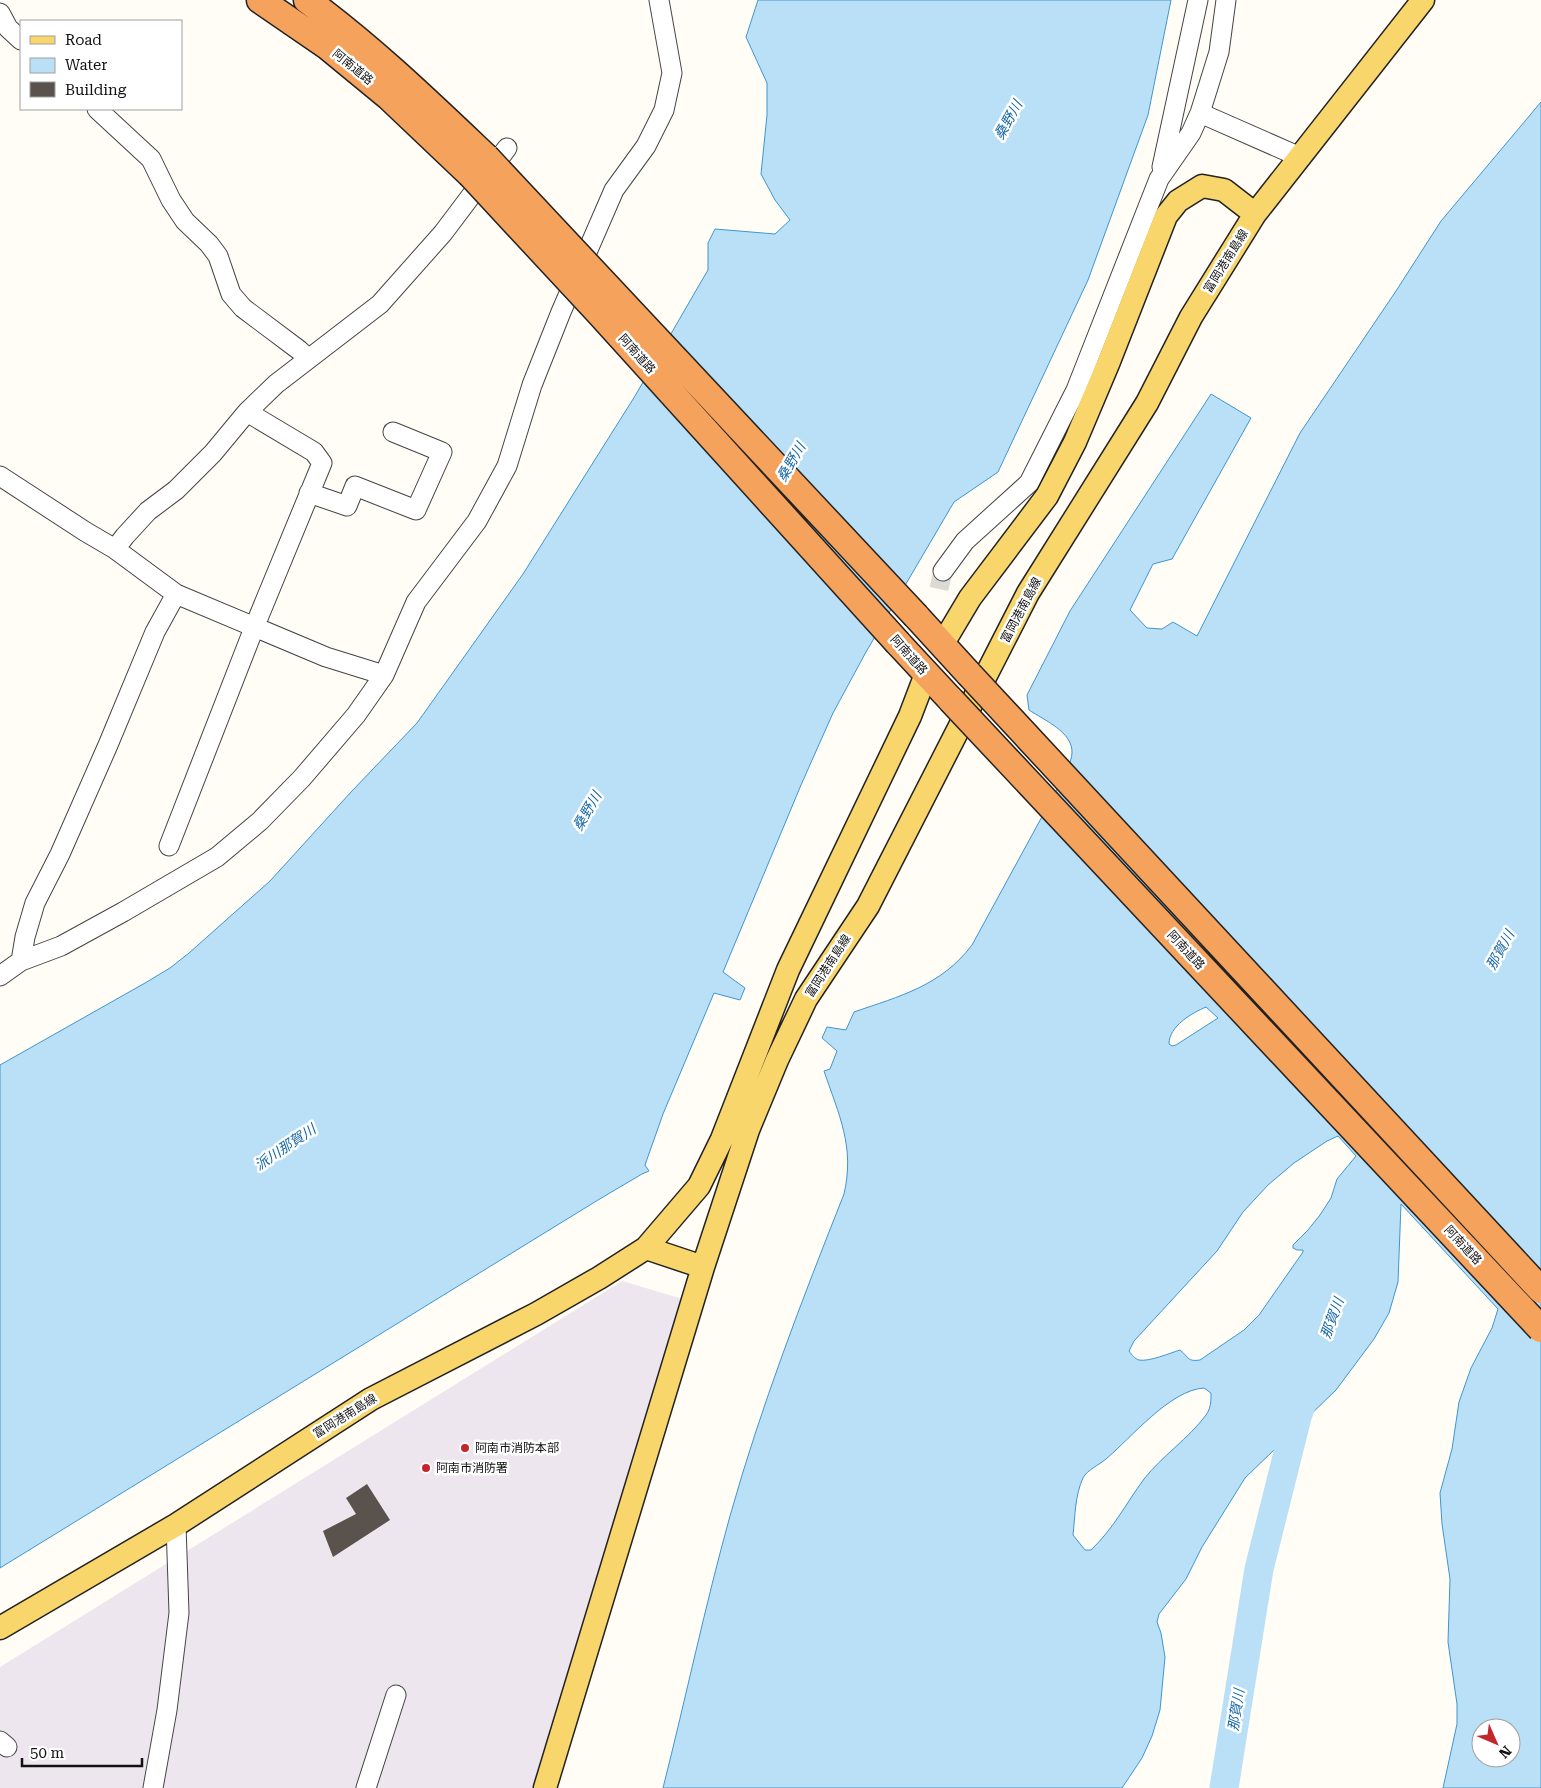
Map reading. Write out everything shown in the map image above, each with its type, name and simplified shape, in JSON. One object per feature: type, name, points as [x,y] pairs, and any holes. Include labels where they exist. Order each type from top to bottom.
[{"type":"highway","name":"阿南道路","points":[[260,0],[327,46],[390,97],[487,159],[600,314],[950,700],[1541,1329]]},
{"type":"highway","name":"阿南道路","points":[[307,0],[344,27],[402,78],[487,159],[916,616],[1541,1290]]},
{"type":"main road","name":"富岡港南島線","points":[[545,1788],[703,1267],[748,1130],[776,1060],[806,1000],[868,906],[1028,594],[1147,403],[1191,317],[1255,214],[1423,0]]},
{"type":"main road","points":[[942,645],[970,598],[1031,518],[1051,488],[1075,442],[1166,216],[1178,201],[1202,186],[1224,190],[1255,214]]},
{"type":"main road","name":"富岡港南島線","points":[[0,1628],[176,1525],[371,1399],[536,1314],[599,1278],[646,1248],[699,1186],[711,1162],[722,1139],[788,970],[910,716],[926,674]]},
{"type":"main road","points":[[646,1248],[703,1267]]},
{"type":"street","points":[[0,976],[21,961],[61,946],[153,896],[217,857],[260,821],[302,778],[356,715],[384,675],[416,602],[477,521],[507,466],[532,385],[561,312],[614,190],[646,146],[664,110],[672,73],[659,0]]},
{"type":"street","points":[[943,572],[965,541],[1029,483],[1076,390],[1159,180],[1198,0]]},
{"type":"street","points":[[1159,180],[1191,133],[1200,113],[1219,52],[1226,0]]},
{"type":"street","points":[[0,13],[8,28],[20,39]]},
{"type":"street","points":[[97,110],[151,159],[171,200],[185,222],[209,244],[218,256],[231,294],[244,308],[308,358]]},
{"type":"street","points":[[1200,113],[1300,157]]},
{"type":"street","points":[[115,549],[148,511],[176,490],[213,453],[247,412],[276,384],[380,304],[443,232],[487,159]]},
{"type":"street","points":[[169,846],[254,628],[322,463],[314,452],[247,412]]},
{"type":"street","points":[[309,493],[347,506],[355,486],[416,510],[442,452],[393,432]]},
{"type":"street","points":[[0,476],[115,549],[176,594],[326,657],[384,675]]},
{"type":"street","points":[[21,961],[25,937],[35,903],[60,854],[155,632],[176,594]]},
{"type":"street","points":[[153,1788],[167,1710],[178,1613],[176,1525]]},
{"type":"street","points":[[366,1788],[396,1695]]},
{"type":"shaded area","points":[[622,1281],[683,1299],[537,1788],[0,1788],[0,1667]]},
{"type":"water","points":[[758,0],[1171,0],[1148,115],[1088,280],[998,472],[954,502],[866,652],[833,713],[723,972],[745,988],[740,1000],[714,993],[663,1114],[645,1165],[649,1171],[598,1200],[0,1568],[0,1065],[170,968],[270,881],[417,723],[523,574],[635,396],[708,270],[708,243],[715,229],[775,234],[790,220],[775,200],[761,174],[767,115],[767,83],[746,37]]},
{"type":"water","points":[[1541,102],[1541,1788],[1443,1788],[1457,1724],[1457,1704],[1448,1642],[1450,1579],[1442,1524],[1440,1493],[1452,1449],[1459,1402],[1471,1368],[1492,1328],[1498,1309],[1401,1204],[1398,1282],[1389,1313],[1374,1339],[1336,1390],[1245,1478],[1202,1547],[1186,1579],[1159,1614],[1157,1622],[1165,1657],[1160,1710],[1152,1736],[1142,1758],[1122,1788],[663,1788],[712,1584],[742,1475],[783,1354],[844,1194],[848,1161],[844,1131],[824,1071],[830,1069],[837,1051],[822,1038],[827,1027],[846,1030],[854,1012],[919,988],[947,971],[972,945],[1068,769],[1072,757],[1068,739],[1056,727],[1029,710],[1027,695],[1070,611],[1211,394],[1251,418],[1172,559],[1153,564],[1130,610],[1147,628],[1162,629],[1173,622],[1197,636],[1300,433],[1441,221]],"holes":[[[1206,1007],[1218,1018],[1176,1045],[1172,1046],[1169,1044],[1170,1037],[1177,1026]],[[1338,1136],[1356,1156],[1337,1179],[1331,1198],[1320,1215],[1293,1245],[1293,1248],[1303,1250],[1303,1252],[1259,1315],[1244,1330],[1200,1360],[1190,1360],[1180,1350],[1148,1360],[1135,1358],[1129,1351],[1134,1341],[1217,1251],[1243,1212],[1268,1185],[1294,1163]],[[1204,1388],[1211,1393],[1210,1407],[1206,1415],[1144,1479],[1113,1525],[1099,1542],[1091,1550],[1085,1550],[1073,1535],[1077,1499],[1080,1485],[1085,1475],[1106,1459],[1165,1406],[1178,1397]]]},
{"type":"building","points":[[367,1484],[390,1520],[333,1557],[323,1531],[356,1514],[346,1498]]},
{"type":"waterway","name":"那賀川","points":[[1224,1788],[1259,1569],[1297,1417],[1304,1397]]},
{"type":"tunnel","points":[[939,589],[943,571]]},
{"type":"place","name":"阿南市消防本部","points":[[465,1448]]},
{"type":"place","name":"阿南市消防署","points":[[426,1468]]},
{"type":"water label","name":"桑野川","points":[[1008,120]]},
{"type":"water label","name":"桑野川","points":[[791,462]]},
{"type":"water label","name":"桑野川","points":[[587,811]]},
{"type":"water label","name":"派川那賀川","points":[[285,1147]]}]
